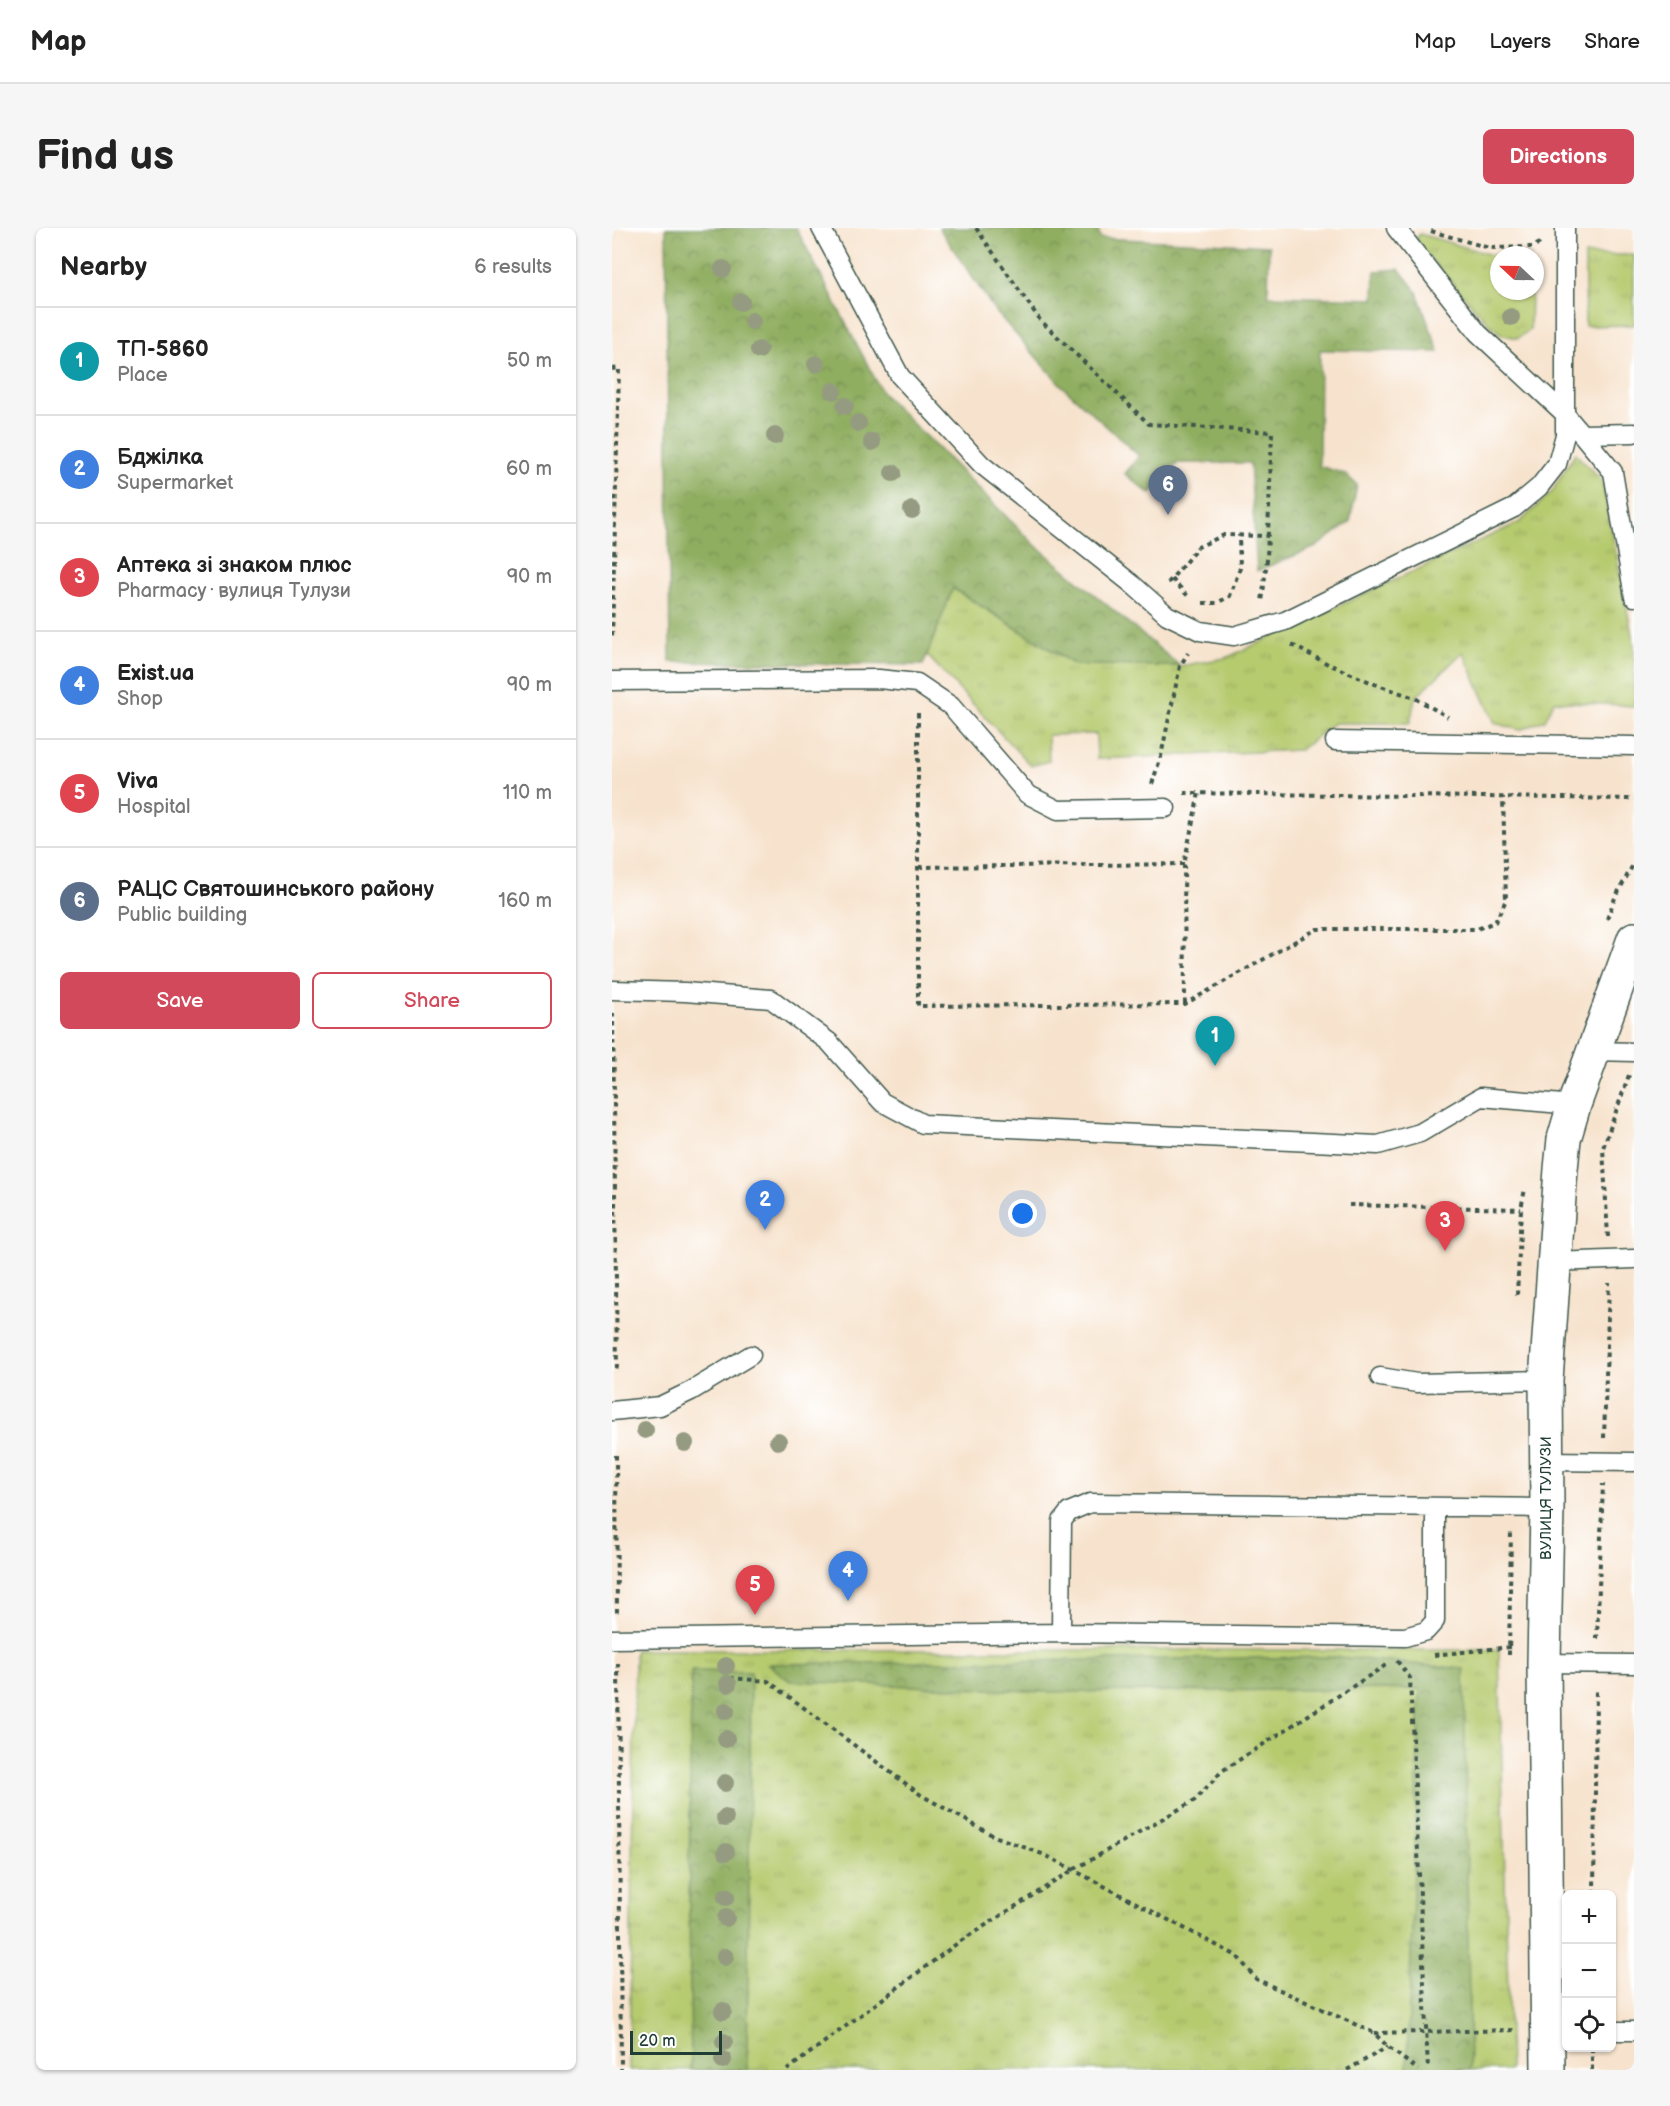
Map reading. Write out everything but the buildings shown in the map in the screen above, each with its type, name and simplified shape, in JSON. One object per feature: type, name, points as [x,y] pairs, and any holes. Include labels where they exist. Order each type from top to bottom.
[{"type":"street","name":"ВУЛИЦЯ ТУЛУЗИ","points":[[1548,2070],[1557,2030],[1545,1651],[1546,1380],[1554,1262],[1564,1139],[1634,939]]},
{"type":"lane","points":[[820,228],[900,376],[982,465],[1167,615],[1200,631],[1234,636],[1285,621],[1514,508],[1539,487],[1557,464],[1565,435],[1565,229]]},
{"type":"lane","points":[[1396,228],[1478,333],[1565,414],[1613,472],[1634,597]]},
{"type":"lane","points":[[1583,434],[1634,433]]},
{"type":"lane","points":[[612,681],[879,679],[917,682],[951,706],[1027,794],[1058,810],[1166,808]]},
{"type":"lane","points":[[1335,741],[1634,746]]},
{"type":"lane","points":[[612,990],[685,992],[771,999],[829,1042],[882,1102],[923,1124],[1378,1144],[1420,1133],[1481,1097],[1574,1105]]},
{"type":"lane","points":[[1593,1051],[1634,1052]]},
{"type":"lane","points":[[1554,1262],[1634,1259]]},
{"type":"lane","points":[[612,1411],[660,1406],[691,1391],[751,1355]]},
{"type":"lane","points":[[1380,1377],[1417,1383],[1546,1380]]},
{"type":"lane","points":[[1547,1461],[1634,1462]]},
{"type":"lane","points":[[1061,1633],[1062,1521],[1069,1512],[1090,1503],[1547,1508]]},
{"type":"lane","points":[[615,1639],[1061,1633],[1405,1637],[1426,1631],[1435,1621],[1435,1507]]},
{"type":"lane","points":[[1545,1651],[1634,1664]]},
{"type":"lane","points":[[1616,2031],[1634,2031]]},
{"type":"path","points":[[976,228],[1040,320],[1149,424],[1272,432],[1268,560],[1258,629],[1328,664],[1415,698],[1448,717],[1469,743]]},
{"type":"path","points":[[1422,228],[1489,248],[1533,247],[1565,229]]},
{"type":"path","points":[[612,369],[619,368],[612,638]]},
{"type":"path","points":[[1153,603],[1198,547],[1224,535],[1268,536]]},
{"type":"path","points":[[1197,601],[1217,603],[1230,596],[1240,568],[1239,535]]},
{"type":"path","points":[[1172,579],[1191,598]]},
{"type":"path","points":[[1143,808],[1161,756],[1180,666],[1200,631]]},
{"type":"path","points":[[917,682],[918,1006],[1185,1004],[1317,929],[1477,929],[1495,922],[1506,900],[1503,797]]},
{"type":"path","points":[[1166,808],[1180,793],[1634,799]]},
{"type":"path","points":[[1185,1004],[1184,864],[1199,793]]},
{"type":"path","points":[[919,867],[1184,864]]},
{"type":"path","points":[[612,990],[617,1373]]},
{"type":"path","points":[[1349,1205],[1521,1209]]},
{"type":"path","points":[[616,1455],[615,1639],[621,2070]]},
{"type":"path","points":[[1430,1656],[1498,1650],[1545,1651]]},
{"type":"path","points":[[787,2070],[959,1942],[1073,1870],[1195,1800],[1222,1771],[1395,1659],[1407,1658]]},
{"type":"path","points":[[1395,1659],[1410,1678],[1428,2070]]},
{"type":"path","points":[[730,1677],[768,1681],[921,1795],[994,1836],[1045,1856],[1237,1956],[1256,1979],[1374,2033],[1418,2070]]},
{"type":"path","points":[[1374,2033],[1557,2030]]},
{"type":"path","points":[[1347,2070],[1388,2046]]},
{"type":"path","points":[[1592,2052],[1592,2070]]},
{"type":"green space","points":[[666,228],[796,228],[883,394],[1034,544],[1180,666],[1075,665],[953,588],[923,665],[670,662]]},
{"type":"green space","points":[[939,228],[1098,228],[1100,238],[1269,246],[1268,296],[1374,299],[1375,271],[1399,269],[1417,292],[1439,352],[1320,350],[1319,466],[1345,474],[1357,485],[1350,522],[1316,547],[1257,571],[1250,463],[1178,463],[1150,494],[1125,474],[1139,456],[1062,386],[996,312]]},
{"type":"green space","points":[[1420,234],[1490,254],[1490,300],[1531,300],[1530,329],[1518,338],[1503,335],[1491,326],[1420,247],[1416,238]]},
{"type":"green space","points":[[1585,255],[1634,255],[1634,325],[1585,326]]},
{"type":"green space","points":[[1575,453],[1602,481],[1634,645],[1634,706],[1554,701],[1545,720],[1520,730],[1495,723],[1463,652],[1415,698],[1410,723],[1334,723],[1300,750],[1097,759],[1096,734],[1048,735],[1049,761],[1031,766],[927,655],[952,588],[1075,665],[1180,666],[1226,658],[1520,522],[1552,492]]},
{"type":"green space","points":[[635,1650],[1499,1650],[1510,2070],[629,2070]]},
{"type":"green space","points":[[1339,1657],[1464,1669],[1470,2070],[1407,2070],[1420,1689],[1050,1692],[790,1681],[768,1664]]},
{"type":"green space","points":[[691,1671],[751,1672],[747,2070],[691,2070],[689,1896]]},
{"type":"place","name":"РАЦС Святошинського району","points":[[1168,515]]},
{"type":"place","name":"ТП-5860","points":[[1215,1066]]},
{"type":"place","name":"Бджілка","points":[[765,1230]]},
{"type":"place","name":"Аптека зі знаком плюс","points":[[1445,1251]]},
{"type":"place","name":"Exist.ua","points":[[848,1601]]},
{"type":"place","name":"Viva","points":[[755,1615]]}]
